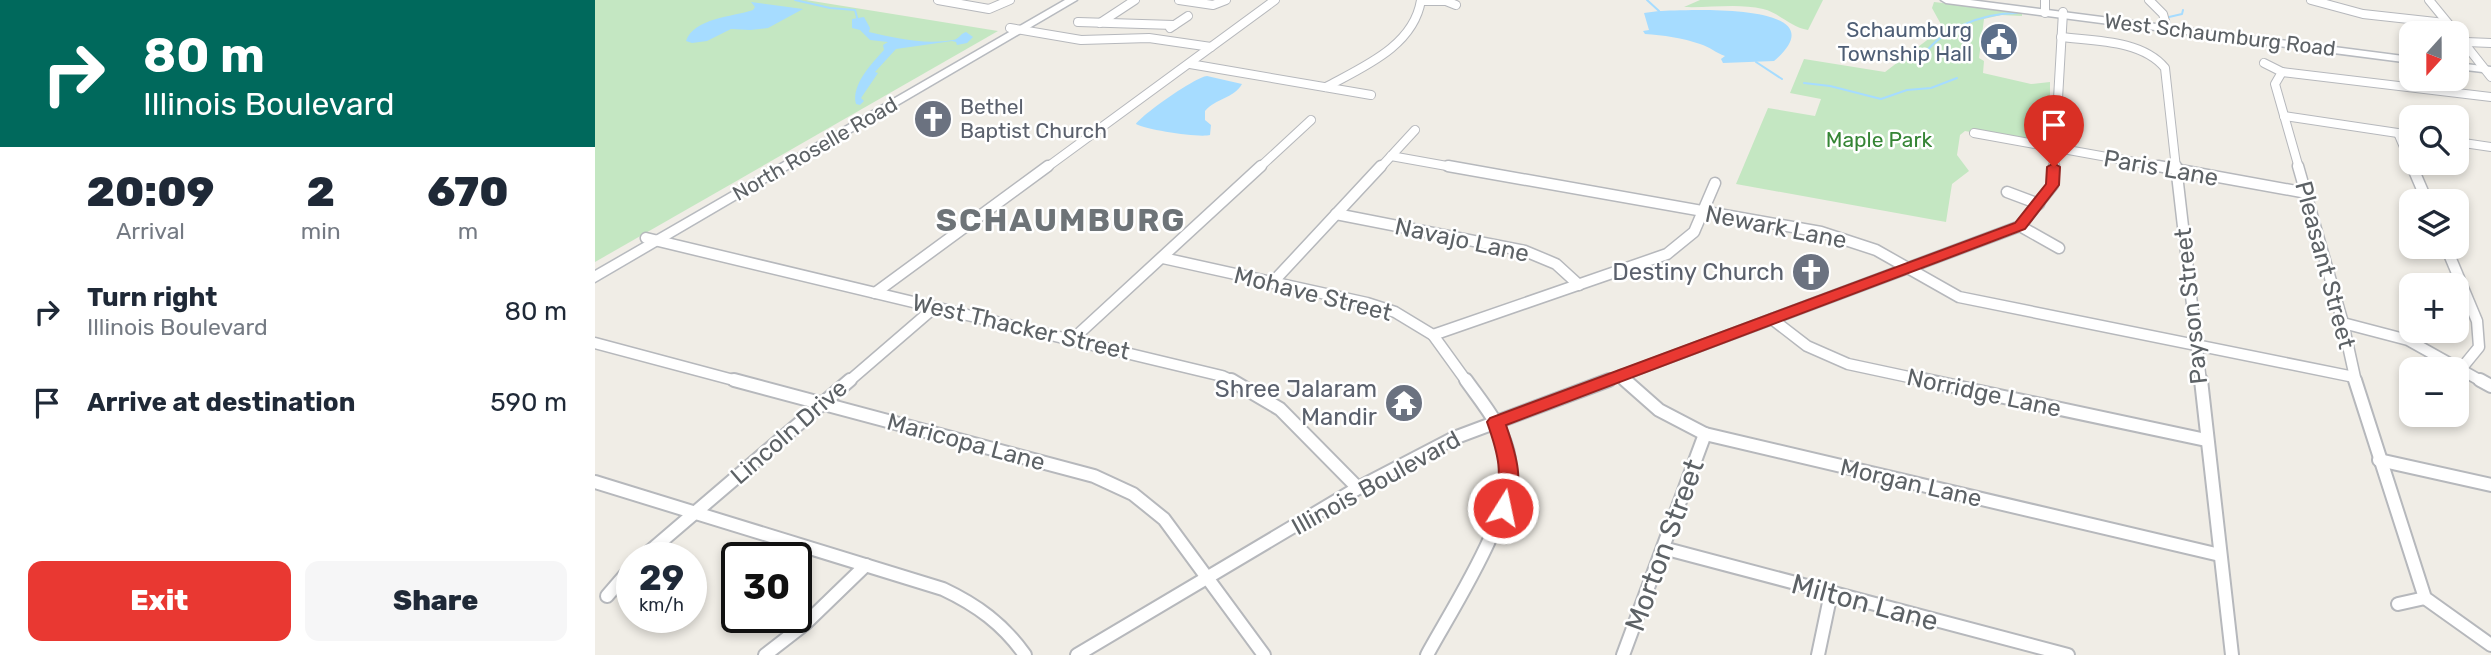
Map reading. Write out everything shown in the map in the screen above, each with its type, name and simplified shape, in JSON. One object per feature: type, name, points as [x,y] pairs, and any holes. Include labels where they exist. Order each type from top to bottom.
[{"type":"main road","name":"North Roselle Road","points":[[595,277],[651,240],[1015,29],[1060,0]]},
{"type":"main road","name":"North Roselle Road","points":[[1015,29],[1072,0]]},
{"type":"main road","name":"West Schaumburg Road","points":[[1945,0],[2045,7]]},
{"type":"main road","name":"West Schaumburg Road","points":[[1975,0],[2045,7],[2063,13],[2399,56]]},
{"type":"main road","points":[[2469,66],[2488,69]]},
{"type":"main road","name":"North Roselle Road","points":[[595,268],[651,240]]},
{"type":"street","points":[[938,0],[989,9],[1010,0]]},
{"type":"street","points":[[1100,23],[1135,0]]},
{"type":"street","points":[[1179,0],[1213,5],[1226,0]]},
{"type":"street","points":[[875,293],[1275,0]]},
{"type":"street","points":[[1327,87],[1366,65],[1403,37],[1420,15],[1421,0],[1445,1],[1456,5]]},
{"type":"street","points":[[2149,0],[2163,14],[2166,26]]},
{"type":"street","points":[[2311,0],[2363,14],[2427,21]]},
{"type":"street","points":[[2429,0],[2444,21]]},
{"type":"street","name":"Illinois Boulevard","points":[[1077,655],[1358,488],[1444,443],[2020,226],[2053,185],[2063,13]]},
{"type":"street","points":[[2363,14],[2363,23]]},
{"type":"street","points":[[1156,39],[1188,16]]},
{"type":"street","points":[[1078,22],[1174,25]]},
{"type":"street","points":[[1015,29],[1086,40],[1156,39],[1211,47]]},
{"type":"street","name":"Payson Street","points":[[2061,37],[2128,47],[2158,55],[2165,68],[2232,655]]},
{"type":"street","points":[[2469,42],[2491,43]]},
{"type":"street","points":[[2469,46],[2488,69]]},
{"type":"street","points":[[2264,63],[2282,72],[2491,97]]},
{"type":"street","points":[[1190,64],[1371,95]]},
{"type":"street","name":"Pleasant Street","points":[[2282,72],[2275,84],[2343,323],[2354,377],[2425,598]]},
{"type":"street","points":[[2284,116],[2398,133],[2422,189]]},
{"type":"street","points":[[1073,339],[1311,120]]},
{"type":"street","points":[[1272,283],[1415,130]]},
{"type":"street","name":"Paris Lane","points":[[1973,133],[2307,194]]},
{"type":"street","points":[[2469,144],[2491,147]]},
{"type":"street","name":"Newark Lane","points":[[1391,156],[1851,240],[1881,253],[1935,287],[1987,305],[2354,377]]},
{"type":"street","points":[[1433,335],[1667,254],[1694,232],[1715,183]]},
{"type":"street","points":[[2007,192],[2039,204]]},
{"type":"street","name":"Navajo Lane","points":[[1336,214],[1525,251],[1556,264],[1579,285]]},
{"type":"street","points":[[2020,226],[2059,248]]},
{"type":"street","name":"West Thacker Street","points":[[651,240],[1073,339],[1234,380],[1261,394],[1292,419],[1358,488]]},
{"type":"street","name":"Mohave Street","points":[[1163,258],[1382,308],[1417,324],[1433,335],[1496,422],[1509,459],[1507,496],[1494,530],[1427,655]]},
{"type":"street","points":[[2451,259],[2477,321],[2479,347],[2469,359]]},
{"type":"street","name":"Lincoln Drive","points":[[661,542],[935,307]]},
{"type":"street","name":"Norridge Lane","points":[[1772,319],[1807,346],[1848,364],[2206,440]]},
{"type":"street","points":[[2343,323],[2408,340],[2439,357]]},
{"type":"street","name":"Maricopa Lane","points":[[595,343],[1111,482],[1133,494],[1164,519],[1264,655]]},
{"type":"street","points":[[2469,374],[2491,386]]},
{"type":"street","name":"Morgan Lane","points":[[1621,375],[1656,410],[1705,434],[2220,555]]},
{"type":"street","name":"Morton Street","points":[[1623,655],[1705,434]]},
{"type":"street","points":[[2379,460],[2491,485]]},
{"type":"street","points":[[595,482],[943,589],[977,605],[1011,633],[1025,655]]},
{"type":"street","name":"Milton Lane","points":[[1663,548],[2068,655]]},
{"type":"street","points":[[765,655],[791,638],[814,618],[866,565]]},
{"type":"street","points":[[607,596],[616,586]]},
{"type":"street","points":[[1818,655],[1831,593]]},
{"type":"street","points":[[2397,604],[2425,598],[2491,645]]},
{"type":"green space","points":[[595,0],[806,0],[998,31],[595,262]]},
{"type":"green space","points":[[1700,0],[1823,0],[1808,30],[1769,11],[1753,7],[1684,7]]},
{"type":"green space","name":"Maple Park","points":[[1934,2],[2022,12],[2022,16],[2001,15],[1984,19],[1979,58],[1984,61],[1983,73],[2031,84],[2050,82],[2050,146],[1965,131],[1960,135],[1957,155],[1969,171],[1952,184],[1946,222],[1736,184],[1768,108],[1815,116],[1821,99],[1790,93],[1804,59],[1885,72],[1943,28],[1932,8]]},
{"type":"water","points":[[751,2],[803,9],[768,28],[731,29],[707,41],[686,41],[690,33],[705,23],[753,10],[755,7]]},
{"type":"water","points":[[1644,13],[1752,13],[1775,19],[1789,28],[1790,42],[1774,61],[1723,63],[1721,59],[1725,56],[1704,45],[1680,38],[1645,34],[1643,31],[1649,30]]},
{"type":"water","points":[[864,17],[870,28],[869,32],[899,38],[942,41],[955,39],[966,32],[973,37],[967,43],[957,45],[952,41],[896,49],[875,72],[878,73],[861,98],[864,101],[860,105],[856,104],[855,97],[859,82],[884,50],[883,45],[888,42],[870,40],[860,30],[852,28],[852,19]]},
{"type":"water","points":[[1207,76],[1242,84],[1234,93],[1205,111],[1205,120],[1211,125],[1210,135],[1173,133],[1136,124],[1169,97]]},
{"type":"waterway","points":[[795,0],[830,8],[855,10],[858,21]]},
{"type":"waterway","points":[[1647,0],[1659,11]]},
{"type":"waterway","points":[[2169,17],[2182,14],[2183,10]]},
{"type":"waterway","points":[[1921,59],[1939,39],[1963,25],[1991,16],[2017,13]]},
{"type":"waterway","points":[[1756,62],[1782,79]]},
{"type":"waterway","points":[[1804,83],[1830,86],[1881,99],[1907,90],[1931,88],[1957,78]]},
{"type":"place","name":"Schaumburg Township Hall","points":[[1999,42]]},
{"type":"place","name":"Bethel Baptist Church","points":[[933,119]]},
{"type":"place","name":"Destiny Church","points":[[1811,272]]},
{"type":"place","name":"Shree Jalaram Mandir","points":[[1404,403]]},
{"type":"district","name":"SCHAUMBURG","points":[[1061,220]]},
{"type":"route","points":[[1503,508],[1509,484],[1509,459],[1496,422],[2020,226],[2053,185],[2054,167]]}]
